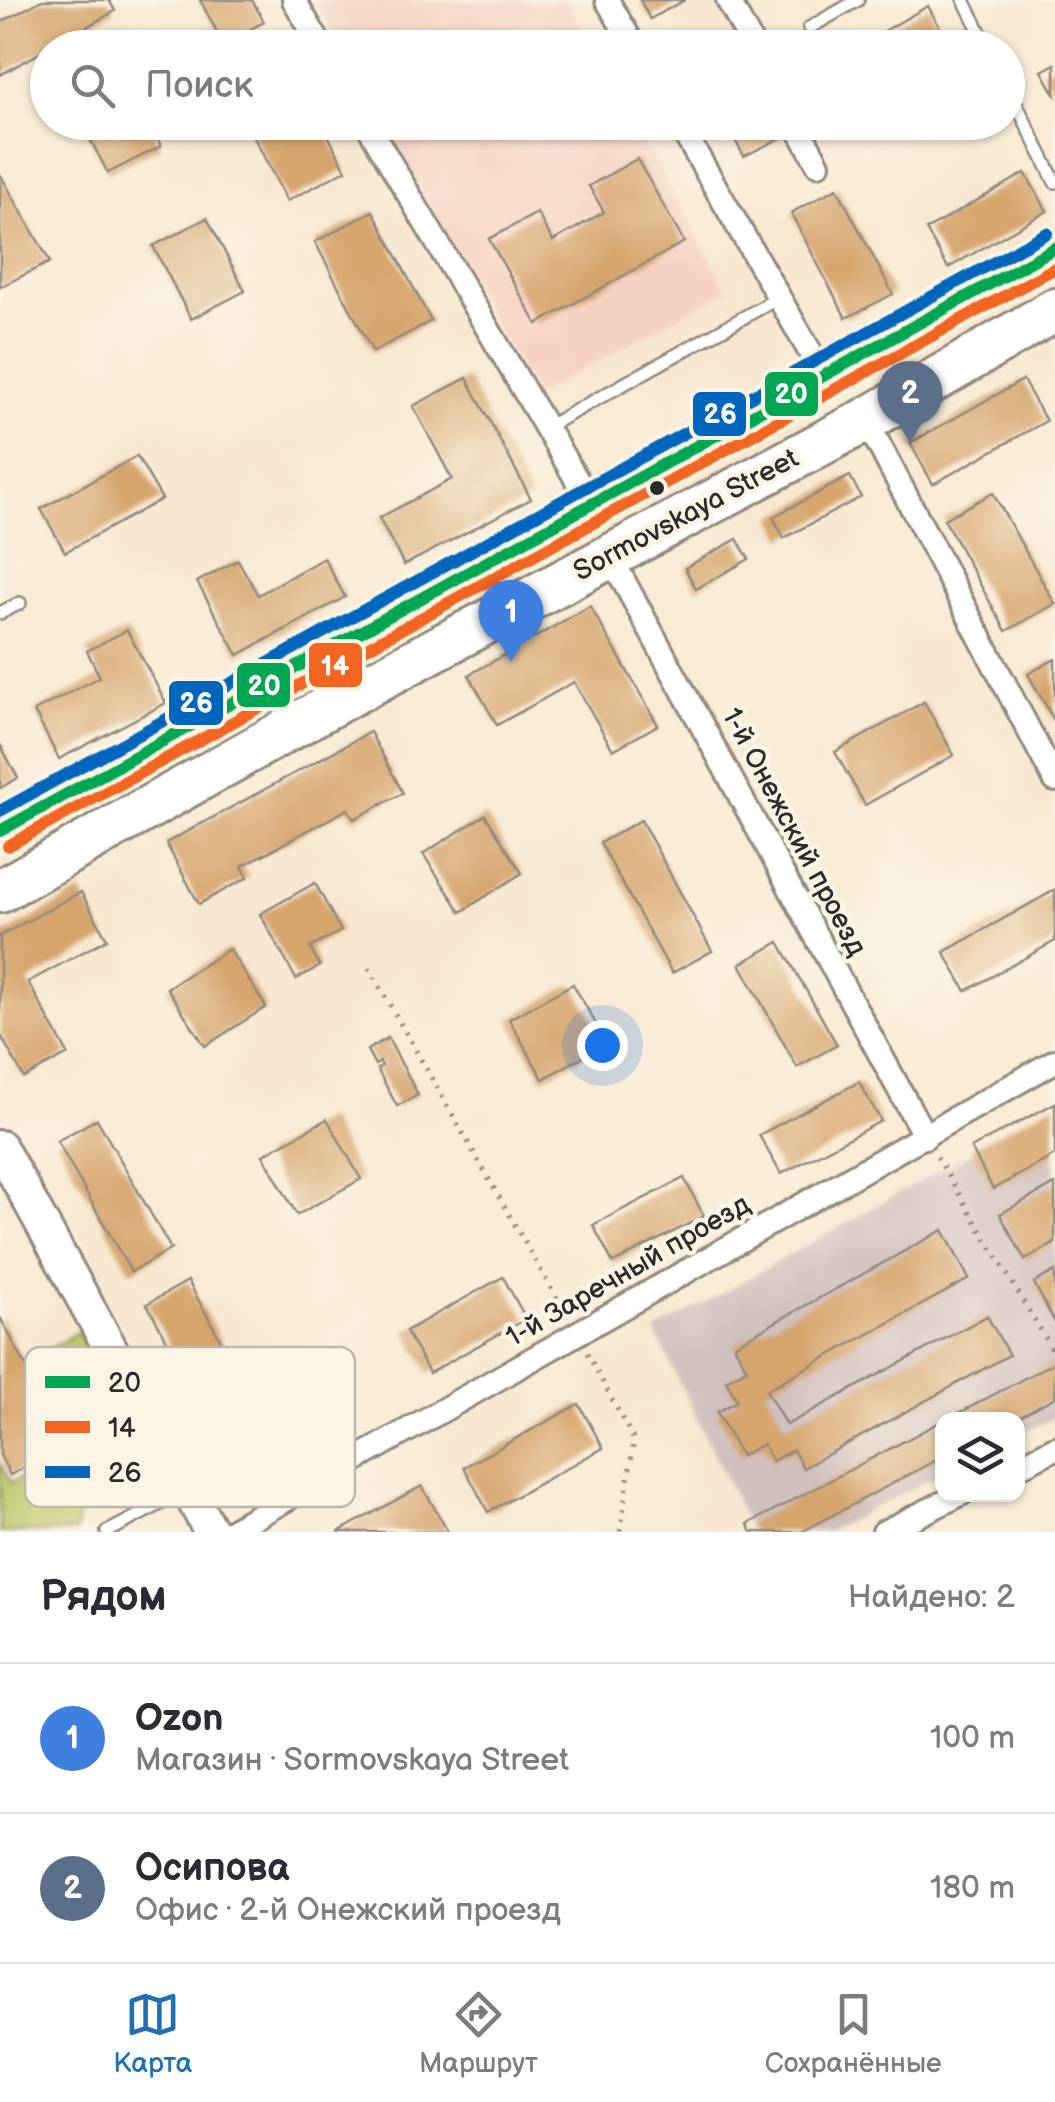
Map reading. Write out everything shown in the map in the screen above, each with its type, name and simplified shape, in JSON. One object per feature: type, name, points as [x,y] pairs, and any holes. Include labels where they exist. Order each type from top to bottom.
[{"type":"highway","name":"Sormovskaya Street","points":[[0,891],[342,699],[866,420],[1055,310]]},
{"type":"main road","name":"Sormovskaya Street","points":[[0,831],[1055,248]]},
{"type":"main road","points":[[0,1147],[110,1347]]},
{"type":"main road","points":[[197,1507],[211,1532]]},
{"type":"street","points":[[294,0],[312,30]]},
{"type":"street","points":[[607,0],[624,30]]},
{"type":"street","points":[[728,0],[744,30]]},
{"type":"street","points":[[377,140],[591,504]]},
{"type":"street","points":[[688,140],[824,376]]},
{"type":"street","points":[[805,140],[818,164]]},
{"type":"street","points":[[866,420],[1055,780]]},
{"type":"street","name":"1-й Онежский проезд","points":[[610,556],[925,1137]]},
{"type":"street","name":"1-й Заречный проезд","points":[[355,1461],[1055,1061]]},
{"type":"street","points":[[1025,1463],[1055,1448]]},
{"type":"street","points":[[884,1532],[945,1502]]},
{"type":"street","name":"1-й Заречный проезд","points":[[230,1532],[274,1507]]},
{"type":"lane","points":[[810,28],[858,0]]},
{"type":"lane","points":[[964,0],[979,30]]},
{"type":"lane","points":[[1025,121],[1055,182]]},
{"type":"lane","points":[[545,428],[780,297]]},
{"type":"lane","points":[[0,613],[20,603]]},
{"type":"lane","points":[[107,1532],[155,1507]]},
{"type":"path","points":[[369,968],[634,1440],[620,1532]]},
{"type":"path","points":[[925,1137],[1055,1354]]},
{"type":"shaded area","points":[[315,0],[566,0],[583,30],[332,30]]},
{"type":"shaded area","points":[[392,140],[643,140],[727,290],[535,396]]},
{"type":"shaded area","points":[[1055,1105],[1055,1417],[1025,1432],[1025,1412],[935,1412],[935,1477],[826,1532],[751,1532],[655,1331]]},
{"type":"green space","points":[[79,1331],[88,1347],[53,1347]]},
{"type":"green space","points":[[0,1464],[11,1483],[25,1475],[25,1507],[80,1507],[76,1532],[0,1532]]},
{"type":"building","points":[[42,0],[109,0],[115,11],[81,30],[30,30],[30,58],[0,75],[0,23]]},
{"type":"building","points":[[200,0],[252,0],[264,22],[248,30],[216,30]]},
{"type":"building","points":[[640,0],[685,0],[650,19]]},
{"type":"building","points":[[928,6],[941,30],[886,30]]},
{"type":"building","points":[[1055,64],[1055,94],[1042,71]]},
{"type":"building","points":[[91,140],[158,140],[161,146],[108,173]]},
{"type":"building","points":[[255,140],[330,140],[346,170],[287,201]]},
{"type":"building","points":[[735,140],[777,140],[744,156]]},
{"type":"building","points":[[637,159],[684,242],[537,324],[489,239],[537,213],[553,241],[604,212],[589,186]]},
{"type":"building","points":[[1025,173],[1047,211],[948,268],[926,230]]},
{"type":"building","points":[[0,174],[50,262],[0,287]]},
{"type":"building","points":[[837,188],[893,294],[846,318],[791,213]]},
{"type":"building","points":[[373,211],[431,321],[373,352],[315,242]]},
{"type":"building","points":[[207,218],[245,291],[191,319],[153,246]]},
{"type":"building","points":[[467,378],[531,499],[404,565],[379,518],[452,479],[413,406]]},
{"type":"building","points":[[1023,380],[1046,421],[933,484],[910,443]]},
{"type":"building","points":[[137,456],[162,499],[65,552],[41,509]]},
{"type":"building","points":[[850,476],[861,497],[784,538],[773,517]]},
{"type":"building","points":[[993,493],[1055,604],[1006,631],[944,519]]},
{"type":"building","points":[[737,539],[749,559],[696,589],[685,568]]},
{"type":"building","points":[[324,558],[345,597],[238,655],[197,582],[238,560],[258,595]]},
{"type":"building","points":[[590,606],[658,725],[613,750],[574,682],[497,725],[469,675]]},
{"type":"building","points":[[127,630],[166,703],[59,759],[34,711],[100,677],[87,651]]},
{"type":"building","points":[[1055,659],[1055,722],[1028,674]]},
{"type":"building","points":[[924,702],[954,755],[865,805],[835,752]]},
{"type":"building","points":[[370,732],[403,793],[354,819],[348,809],[242,866],[248,877],[199,904],[166,843]]},
{"type":"building","points":[[0,744],[18,778],[0,788]]},
{"type":"building","points":[[485,815],[522,873],[461,912],[423,854]]},
{"type":"building","points":[[641,820],[712,951],[672,973],[600,843]]},
{"type":"building","points":[[315,883],[341,931],[310,948],[320,966],[296,979],[260,914]]},
{"type":"building","points":[[1055,890],[1055,941],[966,991],[944,952]]},
{"type":"building","points":[[81,892],[107,939],[28,982],[68,1054],[24,1078],[0,1034],[0,936]]},
{"type":"building","points":[[779,942],[837,1045],[797,1067],[740,964]]},
{"type":"building","points":[[229,949],[266,1007],[205,1046],[167,988]]},
{"type":"building","points":[[573,984],[607,1043],[543,1079],[509,1019]]},
{"type":"building","points":[[388,1038],[418,1095],[397,1106],[377,1069],[382,1066],[380,1062],[375,1065],[367,1050]]},
{"type":"building","points":[[859,1082],[881,1121],[781,1174],[759,1135]]},
{"type":"building","points":[[1055,1103],[1055,1155],[993,1189],[971,1148]]},
{"type":"building","points":[[97,1119],[171,1249],[131,1272],[57,1141]]},
{"type":"building","points":[[327,1119],[361,1179],[297,1215],[263,1155]]},
{"type":"building","points":[[684,1178],[704,1216],[613,1263],[593,1225]]},
{"type":"building","points":[[1055,1184],[1055,1243],[1025,1260],[1000,1214]]},
{"type":"building","points":[[943,1230],[969,1279],[766,1390],[786,1425],[987,1316],[1009,1355],[803,1468],[793,1450],[772,1461],[763,1444],[741,1456],[717,1412],[737,1401],[726,1380],[747,1369],[734,1345]]},
{"type":"building","points":[[1055,1271],[1055,1323],[1034,1283]]},
{"type":"building","points":[[503,1277],[526,1319],[429,1373],[406,1331]]},
{"type":"building","points":[[188,1281],[224,1347],[171,1347],[147,1304]]},
{"type":"building","points":[[0,1317],[25,1364],[25,1467],[10,1475],[0,1455]]},
{"type":"building","points":[[1055,1362],[1055,1397],[1025,1413],[961,1412]]},
{"type":"building","points":[[579,1404],[603,1448],[488,1512],[464,1467]]},
{"type":"building","points":[[935,1425],[935,1461],[801,1532],[752,1532],[748,1524]]},
{"type":"building","points":[[422,1486],[448,1532],[338,1532]]},
{"type":"transit line","name":"26","points":[[0,811],[1047,233]]},
{"type":"transit line","name":"20","points":[[0,831],[1055,248]]},
{"type":"transit line","name":"14","points":[[8,846],[1055,268]]},
{"type":"place","name":"Осипова","points":[[910,443]]},
{"type":"place","name":"Ozon","points":[[511,662]]}]
